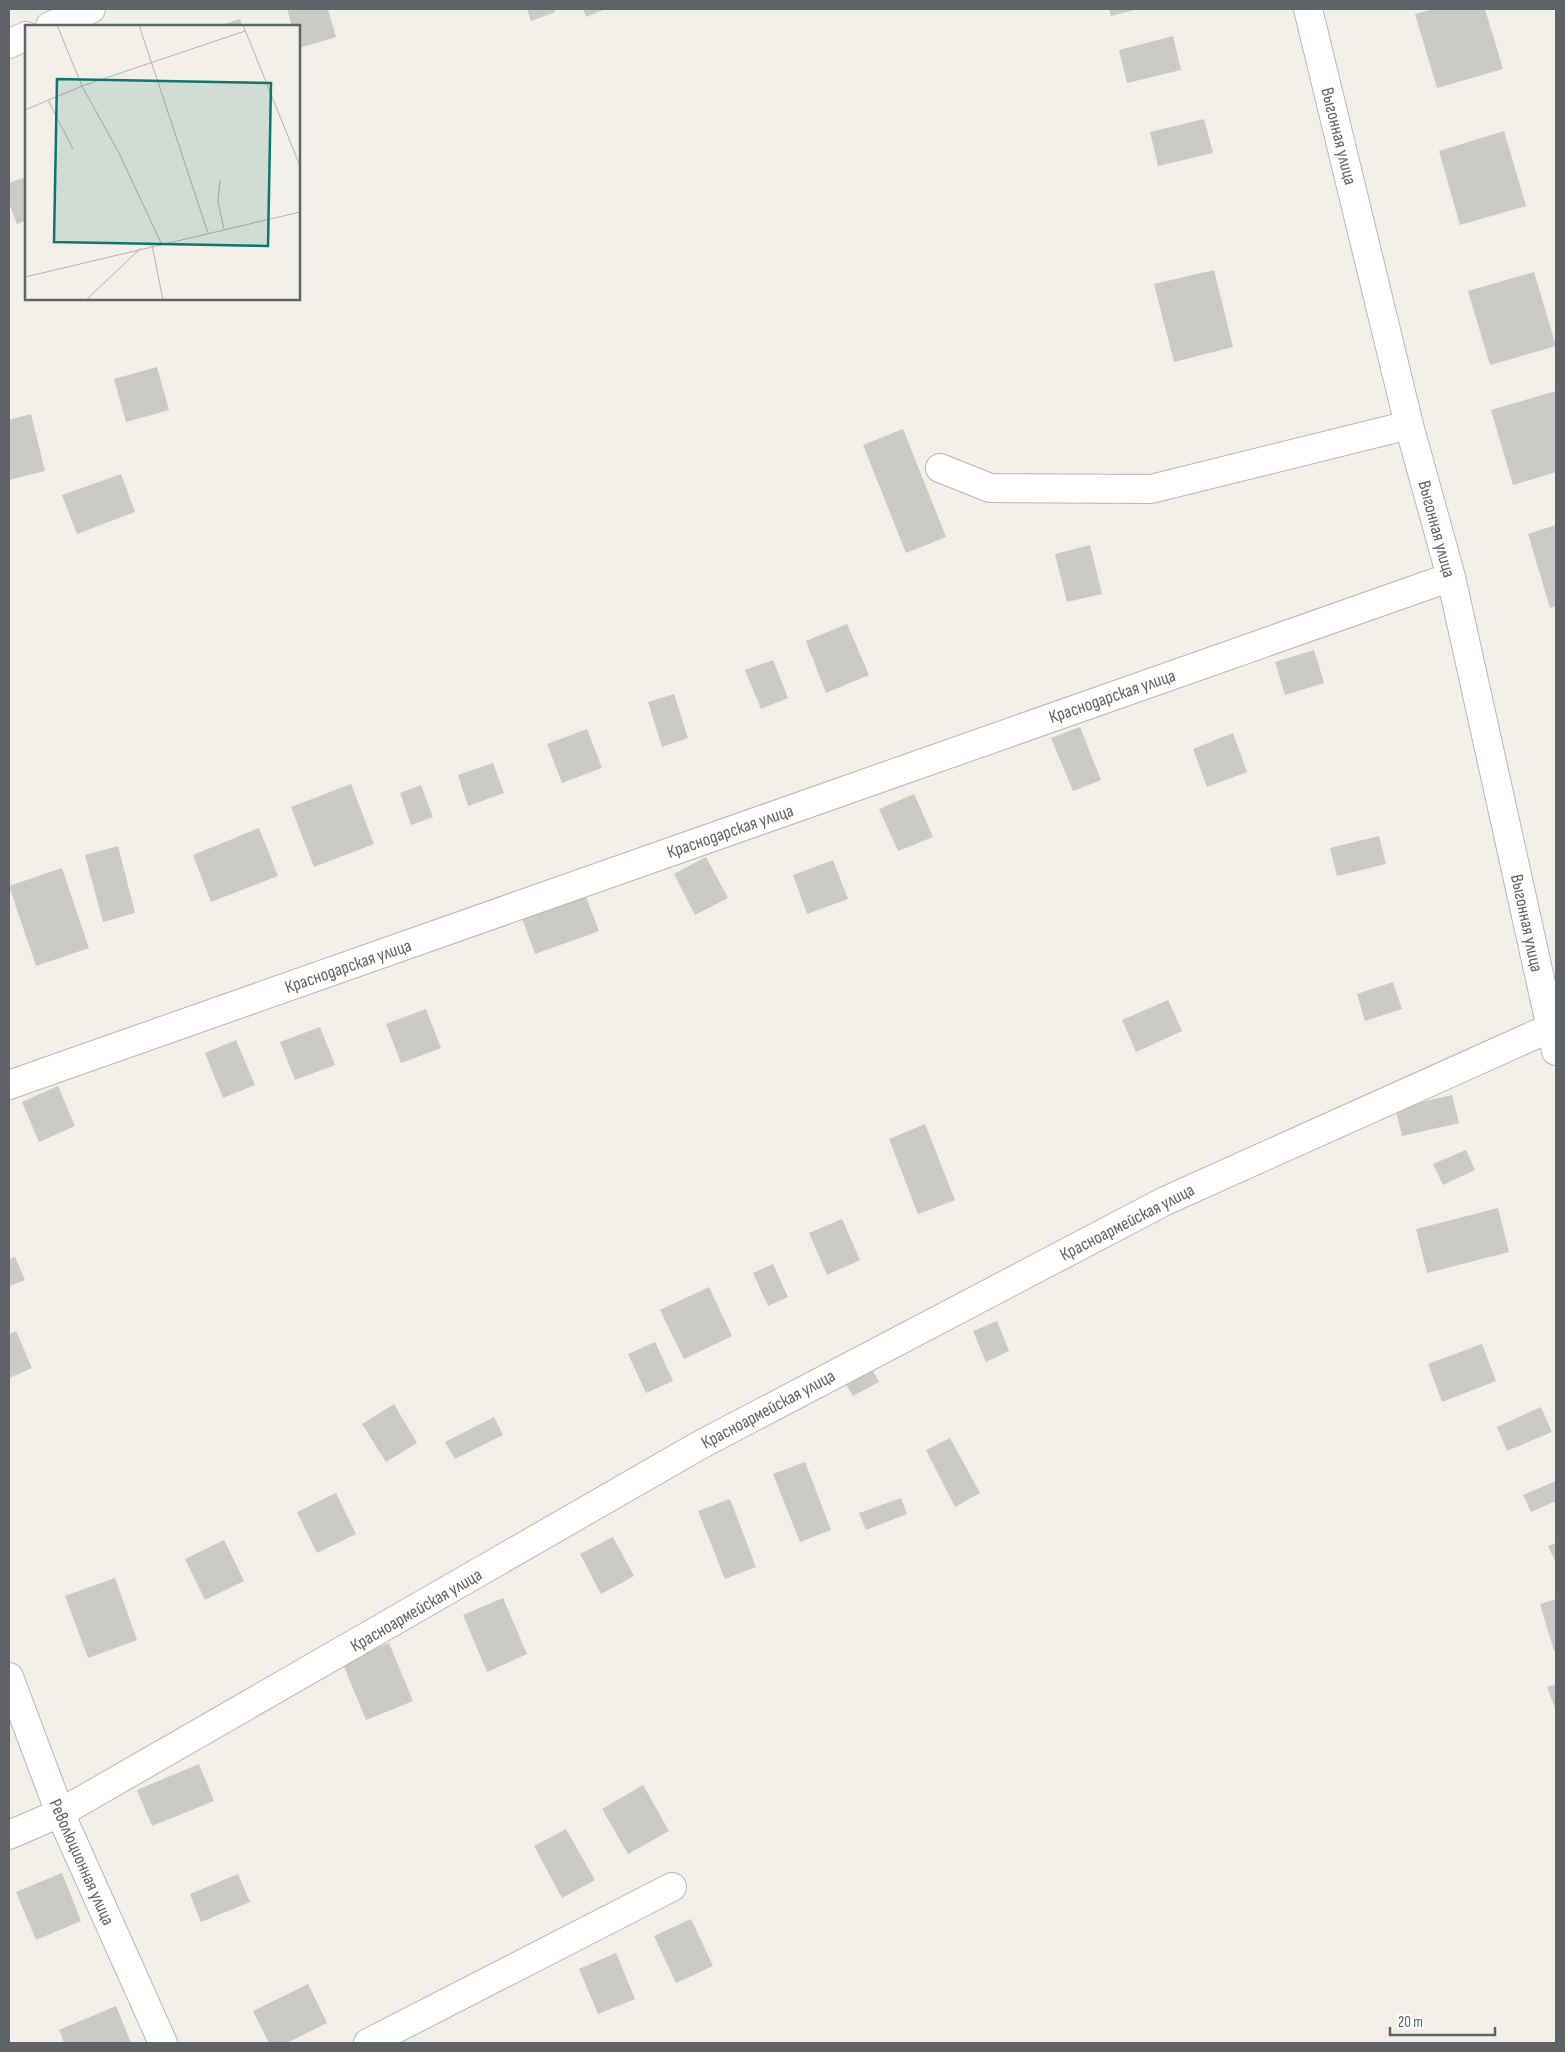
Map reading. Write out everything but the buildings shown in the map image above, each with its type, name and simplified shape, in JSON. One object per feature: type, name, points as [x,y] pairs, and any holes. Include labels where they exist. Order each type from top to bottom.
[{"type":"street","points":[[52,25],[91,9]]},
{"type":"street","name":"Выгонная улица","points":[[1308,9],[1410,425],[1451,577],[1553,1039]]},
{"type":"street","points":[[9,44],[25,36]]},
{"type":"street","points":[[940,468],[990,488],[1151,489],[1410,425]]},
{"type":"street","name":"Краснодарская улица","points":[[9,1085],[1451,577]]},
{"type":"street","name":"Красноармейская улица","points":[[9,1834],[60,1813],[700,1445],[1165,1200],[1553,1039]]},
{"type":"street","name":"Революционная улица","points":[[9,1677],[60,1813],[163,2043]]},
{"type":"street","points":[[368,2043],[672,1887]]}]
